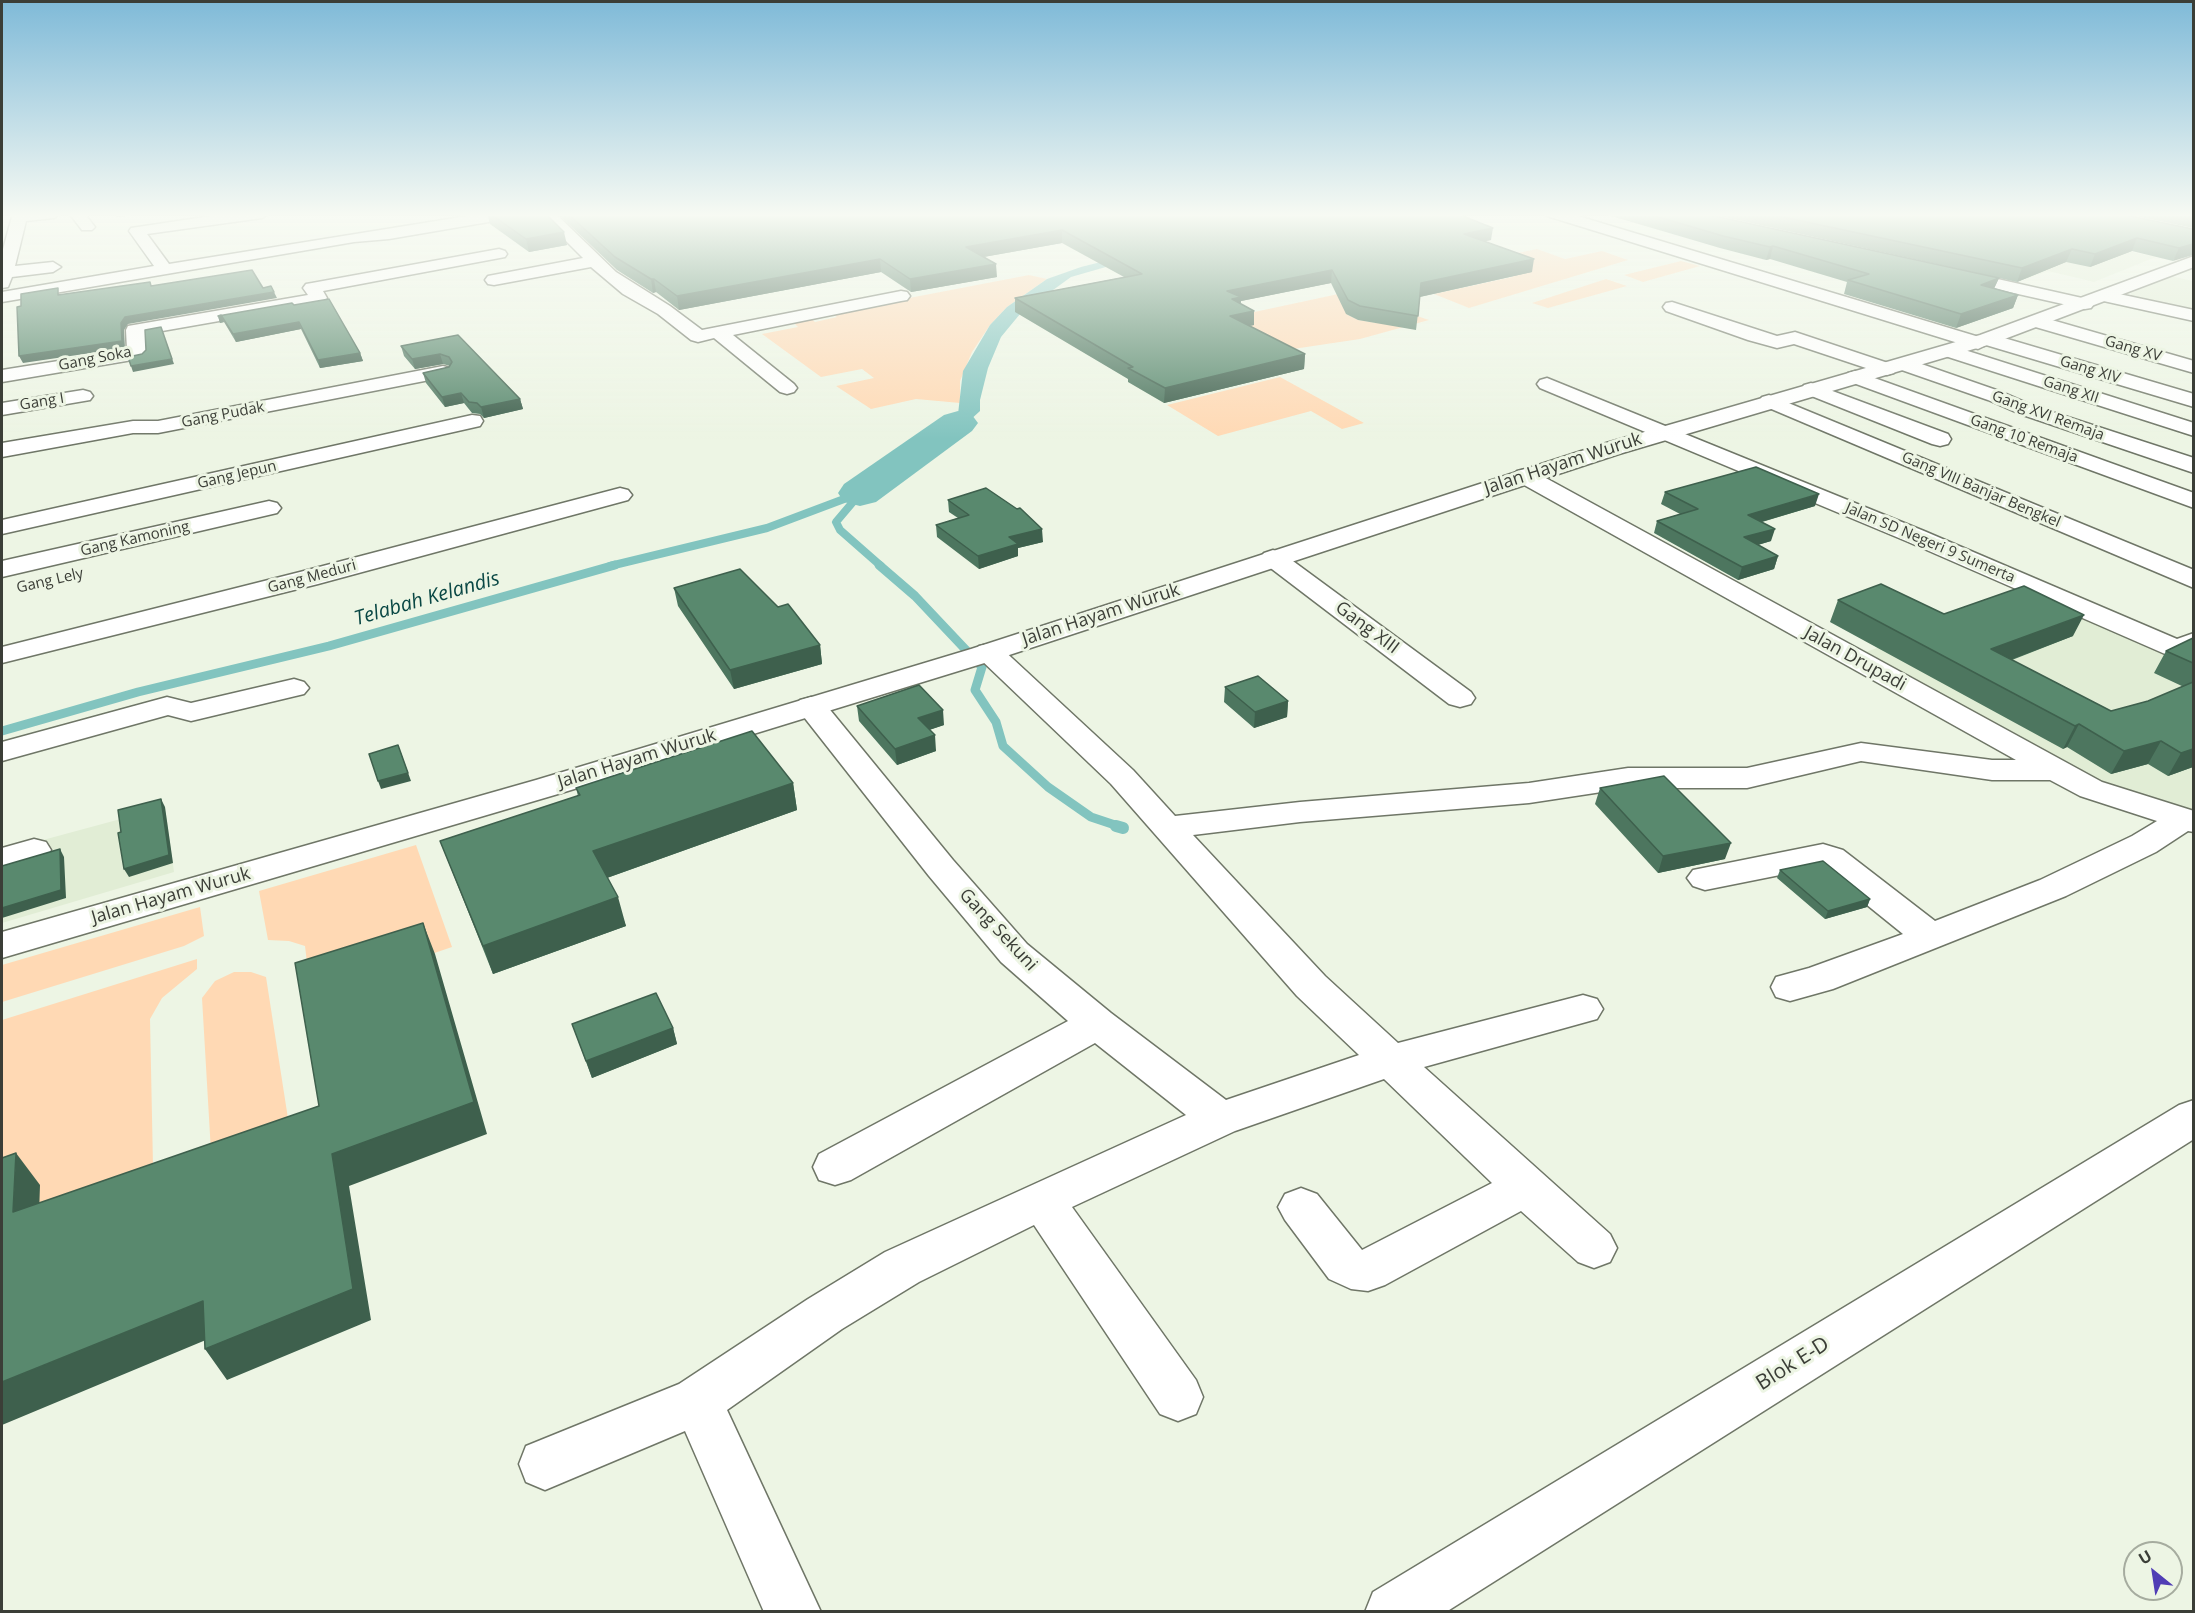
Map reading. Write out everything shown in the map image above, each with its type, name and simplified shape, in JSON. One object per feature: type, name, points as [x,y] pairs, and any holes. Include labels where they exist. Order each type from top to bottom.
[{"type":"street","points":[[2,297],[55,288]]},
{"type":"street","name":"Gang Soka","points":[[2,376],[137,354],[135,330],[316,299],[318,298],[312,288]]},
{"type":"street","points":[[626,288],[664,310],[698,336],[901,296]]},
{"type":"street","name":"Gang XIV","points":[[1799,288],[2193,400]]},
{"type":"street","points":[[2015,288],[2085,304]]},
{"type":"street","name":"Jalan Hayam Wuruk","points":[[2,945],[547,787],[945,666],[1665,432],[1769,400],[1983,341],[2124,288]]},
{"type":"street","points":[[2105,296],[2193,315]]},
{"type":"street","name":"Gang XVI Remaja","points":[[1672,307],[1777,342],[1800,339],[1995,396],[2027,410],[2193,466]]},
{"type":"street","points":[[2047,318],[2193,353]]},
{"type":"street","name":"Gang XV","points":[[2047,318],[2193,367]]},
{"type":"street","points":[[719,333],[788,388]]},
{"type":"street","name":"Gang XII","points":[[1949,351],[2193,430]]},
{"type":"street","name":"Gang Pudak","points":[[2,450],[133,427],[158,427],[443,372]]},
{"type":"street","name":"Gang 10 Remaja","points":[[1856,377],[2193,501]]},
{"type":"street","name":"Jalan SD Negeri 9 Sumerta","points":[[1547,384],[2175,648],[2181,648],[2193,641]]},
{"type":"street","points":[[1811,389],[1940,439]]},
{"type":"street","name":"Gang I","points":[[2,409],[83,396]]},
{"type":"street","name":"Gang VIII Banjar Bengkel","points":[[1769,400],[2193,579]]},
{"type":"street","points":[[2,433],[73,420]]},
{"type":"street","name":"Gang Jepun","points":[[2,527],[472,421]]},
{"type":"street","name":"Jalan Drupadi","points":[[1525,476],[2070,778],[2189,820]]},
{"type":"street","name":"Gang Meduri","points":[[2,655],[309,578],[620,495]]},
{"type":"street","name":"Gang Kamoning","points":[[2,569],[269,508]]},
{"type":"street","name":"Gang XIII","points":[[1274,558],[1460,698]]},
{"type":"street","name":"Gang Lely","points":[[2,592],[99,570]]},
{"type":"street","points":[[985,653],[1122,777],[1174,830],[1311,986],[1525,1187],[1594,1248]]},
{"type":"street","points":[[2,752],[167,706],[191,712],[294,688]]},
{"type":"street","name":"Gang Sekuni","points":[[811,706],[940,868],[1014,953],[1097,1023],[1220,1119]]},
{"type":"street","points":[[1174,830],[1281,814],[1529,793],[1639,777],[1747,778],[1861,752],[2070,778]]},
{"type":"street","points":[[1790,987],[1819,979],[1931,937],[2054,888],[2189,820]]},
{"type":"street","points":[[2,859],[34,850]]},
{"type":"street","points":[[1705,879],[1823,855],[1831,858],[1931,937]]},
{"type":"street","points":[[545,1464],[697,1401],[825,1314],[902,1267],[1220,1119],[1392,1060],[1582,1009]]},
{"type":"street","points":[[835,1167],[1097,1023]]},
{"type":"street","name":"Blok E-D","points":[[1393,1611],[2193,1117]]},
{"type":"street","points":[[1301,1208],[1346,1265],[1350,1269],[1362,1271],[1368,1270],[1525,1187]]},
{"type":"street","points":[[1042,1200],[1178,1397]]},
{"type":"street","points":[[697,1401],[793,1611]]},
{"type":"shaded area","points":[[960,288],[1034,288],[1007,307],[990,325],[972,352],[960,381],[960,403],[916,399],[871,409],[836,386],[874,378],[862,369],[821,377],[762,334],[798,327],[792,321],[809,317],[815,322],[837,317],[831,313]]},
{"type":"shaded area","points":[[1460,288],[1534,288],[1469,308],[1434,294]]},
{"type":"shaded area","points":[[1577,288],[1619,288],[1548,308],[1532,303]]},
{"type":"shaded area","points":[[2142,288],[2193,288],[2193,308],[2187,311],[2131,296],[2131,293]]},
{"type":"shaded area","points":[[1343,293],[1407,299],[1420,305],[1415,308],[1346,314],[1358,320],[1396,323],[1417,316],[1429,320],[1360,339],[1273,352],[1230,330],[1252,325],[1245,314]]},
{"type":"shaded area","points":[[1280,377],[1364,423],[1342,429],[1311,411],[1218,436],[1167,405]]},
{"type":"shaded area","points":[[2036,592],[2193,651],[2193,814],[2090,782],[1860,654]]},
{"type":"shaded area","points":[[165,807],[174,872],[2,923],[2,865],[42,854],[43,840]]},
{"type":"shaded area","points":[[416,845],[452,947],[311,995],[305,946],[289,941],[268,940],[259,891]]},
{"type":"shaded area","points":[[200,907],[204,936],[184,946],[2,1002],[2,965]]},
{"type":"shaded area","points":[[197,959],[197,969],[162,998],[150,1019],[153,1166],[39,1208],[2,1198],[2,1020]]},
{"type":"shaded area","points":[[234,972],[251,972],[266,977],[289,1125],[211,1152],[202,998],[215,981]]},
{"type":"water","points":[[1034,288],[1055,288],[1020,314],[1001,337],[988,368],[980,400],[980,411],[956,433],[901,474],[883,471],[958,414],[963,371],[990,325],[1007,307]]},
{"type":"building","points":[[58,288],[58,295],[106,288],[272,288],[274,292],[125,317],[121,323],[122,341],[19,356],[17,307],[21,306],[21,294]]},
{"type":"building","points":[[667,288],[719,288],[677,296]]},
{"type":"building","points":[[1066,288],[1241,288],[1227,291],[1241,297],[1232,299],[1254,311],[1230,316],[1305,354],[1165,388],[1128,368],[1133,367],[1015,298]]},
{"type":"building","points":[[1342,288],[1421,288],[1418,316],[1360,306],[1348,300]]},
{"type":"building","points":[[1875,288],[1993,288],[2018,295],[1961,314]]},
{"type":"building","points":[[329,299],[360,353],[318,360],[299,322],[233,334],[221,315]]},
{"type":"building","points":[[161,327],[172,359],[131,366],[128,357],[142,354],[146,350],[145,330]]},
{"type":"building","points":[[458,335],[520,399],[481,407],[477,403],[469,402],[461,393],[442,397],[423,373],[449,367],[452,362],[449,357],[440,354],[412,359],[401,346]]},
{"type":"building","points":[[1756,467],[1819,494],[1748,515],[1775,529],[1744,537],[1778,556],[1742,567],[1657,521],[1698,509],[1665,492]]},
{"type":"building","points":[[986,488],[1017,509],[1020,508],[1042,529],[1009,537],[1018,544],[978,556],[936,525],[969,515],[948,500]]},
{"type":"building","points":[[740,569],[778,607],[788,604],[820,645],[730,670],[674,588]]},
{"type":"building","points":[[1881,584],[1944,614],[2024,586],[2084,615],[1991,649],[2111,711],[2148,701],[2193,682],[2193,749],[2181,753],[2161,741],[2124,751],[2079,724],[2075,726],[1838,600]]},
{"type":"building","points":[[2193,638],[2193,663],[2166,651]]},
{"type":"building","points":[[1258,676],[1288,701],[1255,712],[1225,687]]},
{"type":"building","points":[[919,685],[943,710],[918,718],[935,735],[895,749],[857,706]]},
{"type":"building","points":[[752,731],[793,783],[593,851],[618,897],[483,946],[440,841],[580,795],[576,788]]},
{"type":"building","points":[[398,745],[408,773],[378,781],[369,754]]},
{"type":"building","points":[[1664,776],[1731,843],[1663,856],[1600,788]]},
{"type":"building","points":[[161,799],[169,855],[124,869],[118,833],[121,832],[118,810]]},
{"type":"building","points":[[60,849],[61,890],[2,908],[2,866]]},
{"type":"building","points":[[1823,861],[1870,899],[1828,911],[1780,870]]},
{"type":"building","points":[[423,923],[474,1102],[332,1154],[353,1289],[205,1349],[203,1301],[2,1382],[2,1158],[16,1153],[13,1212],[319,1106],[295,963]]},
{"type":"building","points":[[656,993],[673,1028],[586,1061],[572,1024]]},
{"type":"waterway","points":[[860,493],[958,423]]},
{"type":"waterway","name":"Telabah Kelandis","points":[[610,566],[767,528],[860,493]]},
{"type":"waterway","points":[[858,496],[836,522],[840,530],[881,566]]},
{"type":"waterway","name":"Telabah Kelandis","points":[[2,731],[138,692],[329,646],[615,565]]},
{"type":"waterway","points":[[879,565],[915,596],[982,667],[975,690],[996,722],[1003,746],[1048,787],[1091,817],[1121,827]]},
{"type":"waterway","points":[[1116,826],[1123,828]]}]
